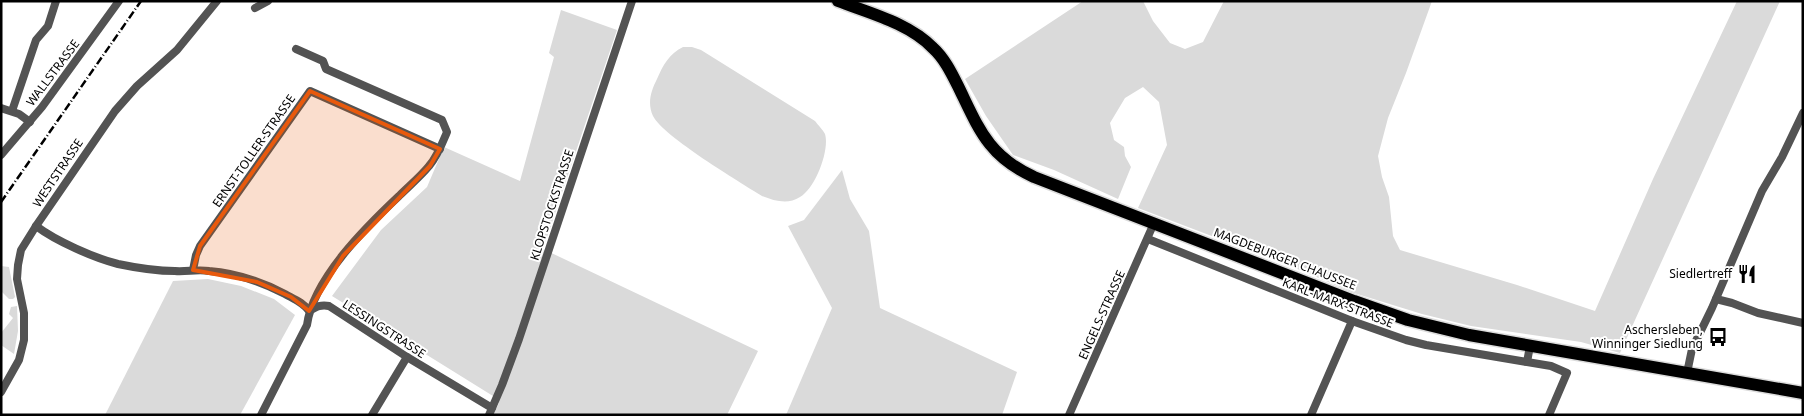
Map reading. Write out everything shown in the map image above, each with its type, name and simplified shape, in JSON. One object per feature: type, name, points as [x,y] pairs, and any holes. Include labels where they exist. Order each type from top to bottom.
[{"type":"main road","name":"MAGDEBURGER CHAUSSEE","points":[[838,1],[907,29],[920,36],[933,47],[948,68],[980,130],[993,149],[1009,164],[1034,177],[1387,314],[1444,330],[1803,393]]},
{"type":"street","name":"WALLSTRASSE","points":[[12,111],[36,40],[48,26],[56,1]]},
{"type":"street","name":"WALLSTRASSE","points":[[1,155],[30,122],[119,1]]},
{"type":"street","name":"WESTSTRASSE","points":[[1,392],[9,380],[22,351],[25,322],[17,279],[21,250],[114,111],[137,86],[177,50],[217,1]]},
{"type":"street","points":[[255,8],[268,1]]},
{"type":"street","name":"KLOPSTOCKSTRASSE","points":[[490,412],[511,362],[541,276],[632,1]]},
{"type":"street","points":[[261,415],[307,325],[309,311],[317,294],[343,256],[381,212],[430,166],[447,132],[442,120],[326,69],[323,60],[296,49]]},
{"type":"street","name":"ERNST-TOLLER-STRASSE","points":[[193,270],[200,246],[310,91],[440,148]]},
{"type":"street","points":[[1,108],[12,111],[30,122]]},
{"type":"street","points":[[1686,373],[1692,349],[1716,299],[1762,191],[1782,157],[1803,113]]},
{"type":"street","name":"ENGELS-STRASSE","points":[[1069,415],[1154,223]]},
{"type":"street","points":[[36,226],[50,235],[117,264],[166,271],[193,270],[219,272],[257,282],[291,297],[305,305],[309,311]]},
{"type":"street","name":"KARL-MARX-STRASSE","points":[[1148,239],[1352,321],[1406,340],[1551,366],[1567,373],[1549,415]]},
{"type":"street","points":[[1716,299],[1758,313],[1803,323]]},
{"type":"street","name":"LESSINGSTRASSE","points":[[309,311],[318,306],[329,306],[490,412]]},
{"type":"street","points":[[1310,415],[1352,321]]},
{"type":"street","points":[[1527,362],[1530,346]]},
{"type":"street","points":[[372,415],[407,357]]},
{"type":"highlighted area","points":[[310,91],[440,149],[430,166],[343,256],[309,311],[291,297],[257,282],[193,270],[200,246]]},
{"type":"shaded area","points":[[1083,1],[1143,1],[1153,21],[1170,43],[1185,49],[1203,42],[1224,1],[1432,1],[1388,118],[1378,156],[1382,177],[1389,197],[1393,236],[1400,250],[1517,285],[1595,311],[1653,179],[1737,1],[1780,1],[1620,353],[1581,342],[1471,326],[1422,314],[1354,293],[1288,265],[1138,208],[1167,145],[1159,102],[1143,87],[1125,98],[1110,123],[1114,140],[1124,147],[1125,156],[1131,167],[1118,199],[1054,170],[1013,155],[986,116],[965,79]]},
{"type":"shaded area","points":[[561,10],[617,30],[543,249],[758,351],[727,415],[493,415],[499,403],[493,396],[332,296],[381,230],[427,187],[444,147],[520,181],[554,57],[549,53]]},
{"type":"shaded area","points":[[683,47],[701,50],[815,121],[825,134],[825,149],[816,178],[806,193],[786,202],[762,196],[703,159],[660,125],[651,111],[652,93],[667,60]]},
{"type":"shaded area","points":[[842,170],[850,199],[869,231],[880,308],[1017,372],[1002,415],[786,415],[832,308],[788,226],[804,220]]},
{"type":"shaded area","points":[[1,266],[9,267],[15,297],[13,299],[9,299],[1,291]]},
{"type":"shaded area","points":[[208,279],[241,286],[274,299],[295,315],[240,415],[105,415],[173,281]]},
{"type":"shaded area","points":[[17,306],[18,331],[14,354],[1,345],[1,333],[13,318],[9,314],[11,307]]},
{"type":"railway","points":[[1,202],[141,1]]},
{"type":"place","name":"Siedlertreff","points":[[1747,274]]},
{"type":"place","name":"Aschersleben, Winninger Siedlung","points":[[1718,337]]}]
